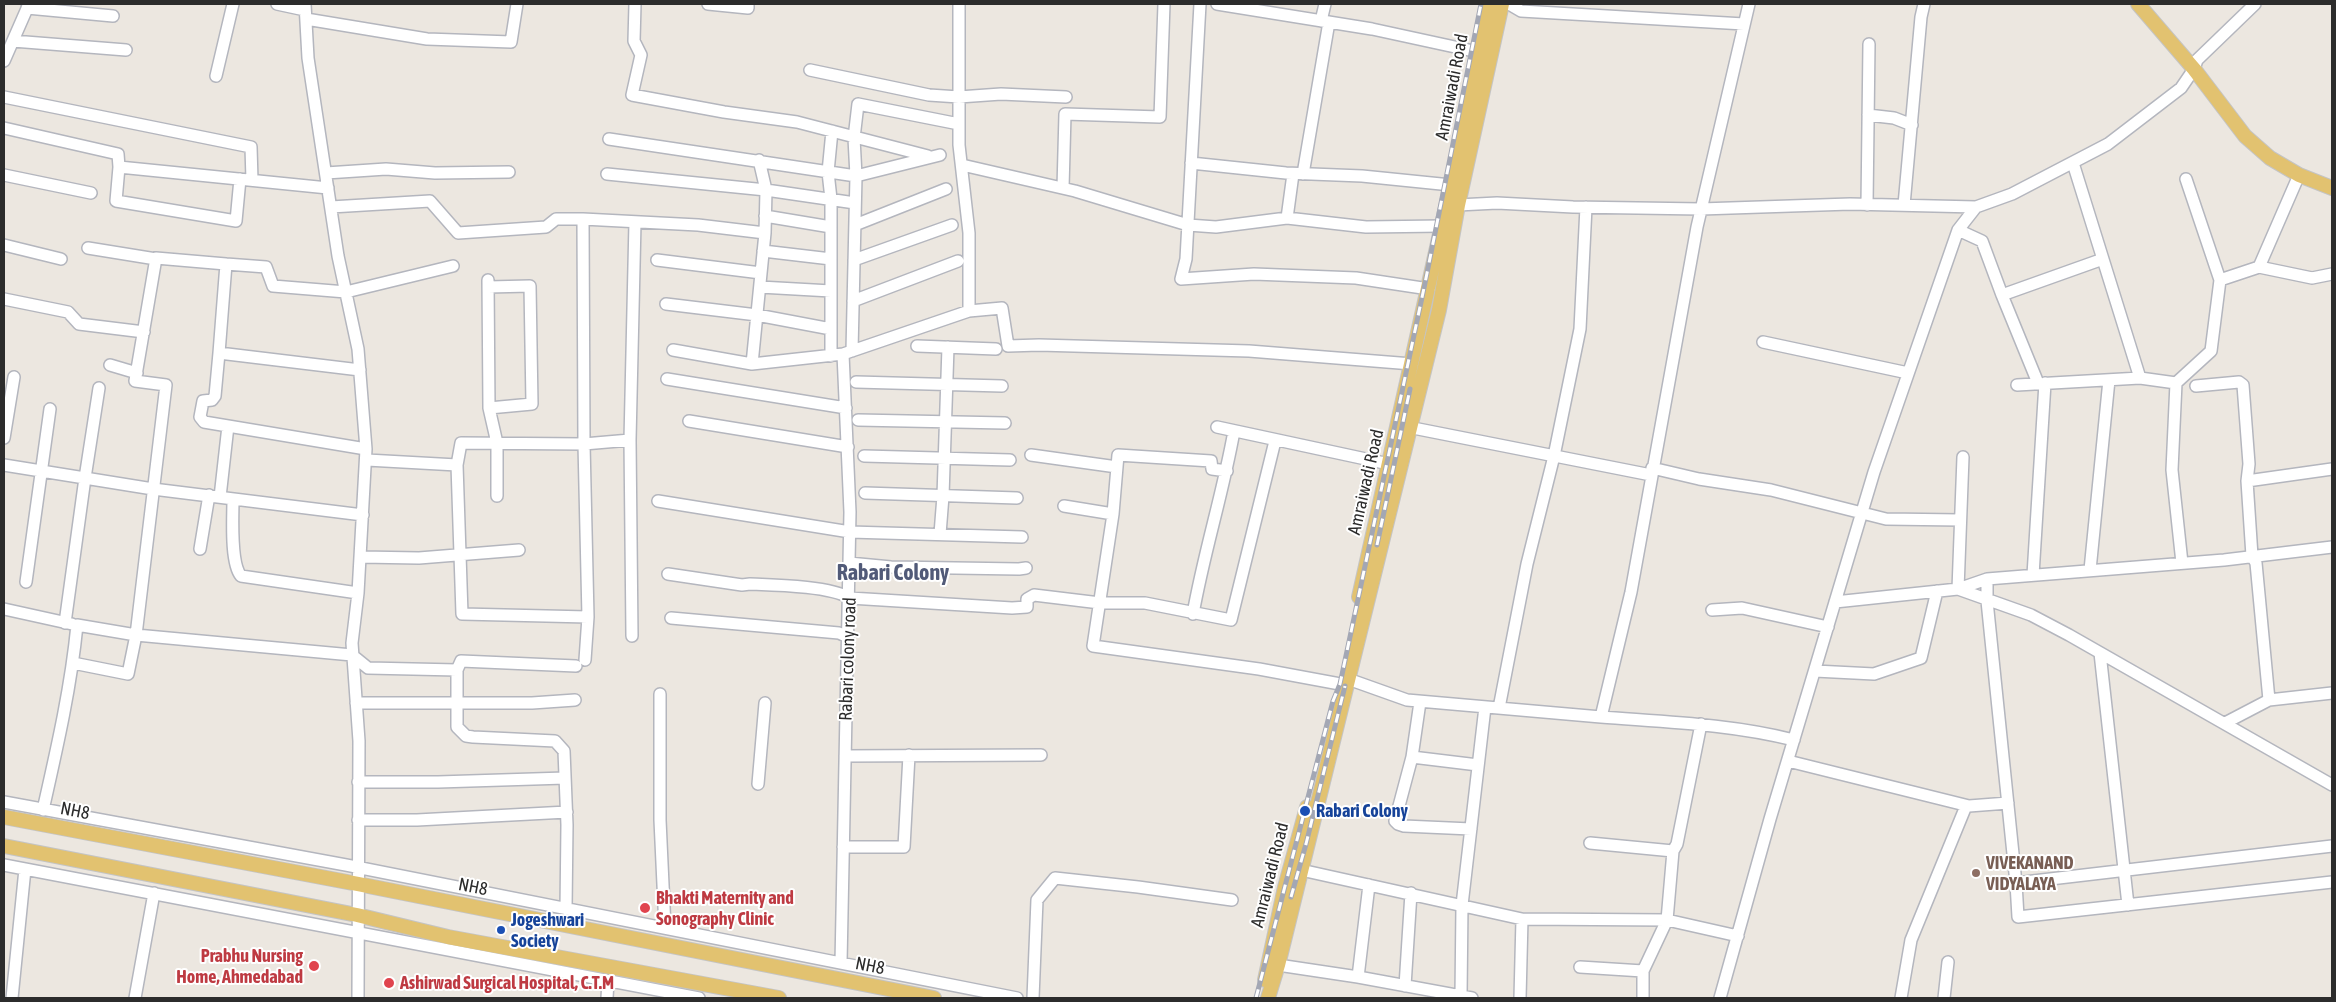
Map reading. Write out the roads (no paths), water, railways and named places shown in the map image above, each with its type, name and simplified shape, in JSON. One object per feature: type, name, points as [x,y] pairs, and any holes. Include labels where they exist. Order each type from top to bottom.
[{"type":"main road","name":"Amraiwadi Road","points":[[1273,965],[1285,887],[1344,682],[1389,464],[1404,427],[1412,364],[1488,4]]},
{"type":"main road","points":[[1260,998],[1273,965],[1301,870],[1404,427],[1439,310],[1458,205],[1502,4]]},
{"type":"main road","points":[[2138,4],[2195,65],[2251,131],[2274,152],[2303,168],[2332,179]]},
{"type":"main road","points":[[2148,4],[2195,65],[2245,136],[2270,158],[2299,175],[2332,188]]},
{"type":"main road","name":"NH8","points":[[4,817],[358,884],[934,998]]},
{"type":"main road","points":[[4,846],[357,915],[448,937],[779,998]]},
{"type":"main road","points":[[1268,998],[1273,965]]},
{"type":"street","points":[[216,76],[233,4]]},
{"type":"street","points":[[277,4],[427,39],[511,42],[517,4]]},
{"type":"street","points":[[609,139],[856,176],[934,156],[854,138],[797,122],[724,112],[632,95],[641,55],[634,42],[635,4]]},
{"type":"street","points":[[708,4],[748,8],[748,4]]},
{"type":"street","points":[[959,4],[959,124],[969,233],[968,311]]},
{"type":"street","points":[[1063,188],[1065,114],[1160,117],[1164,4]]},
{"type":"street","points":[[1200,4],[1186,259],[1181,279],[1254,274],[1356,278],[1428,289]]},
{"type":"street","points":[[1217,4],[1325,22],[1478,52]]},
{"type":"street","points":[[1287,218],[1298,174],[1325,22],[1325,4]]},
{"type":"street","points":[[1509,4],[1521,11],[1744,24]]},
{"type":"street","points":[[1600,717],[1631,592],[1702,209],[1749,4]]},
{"type":"street","points":[[1904,206],[1921,17],[1924,4]]},
{"type":"street","points":[[1458,205],[1497,203],[1586,208],[1702,209],[1866,205],[1976,207],[2012,194],[2108,144],[2181,88],[2195,65],[2252,5]]},
{"type":"street","points":[[4,61],[28,6],[113,16]]},
{"type":"street","points":[[305,11],[308,58],[331,207],[360,370],[367,454],[361,557],[352,655],[359,741],[358,998]]},
{"type":"street","points":[[13,41],[126,50]]},
{"type":"street","points":[[1866,205],[1869,44]]},
{"type":"street","points":[[810,70],[929,95],[959,98],[1001,94],[1066,97]]},
{"type":"street","points":[[4,97],[251,147],[246,180],[236,221],[116,201],[119,167],[118,154],[4,128]]},
{"type":"street","name":"Rabari colony road","points":[[841,964],[850,598],[846,408],[847,353],[853,301],[856,176],[854,138],[858,104],[959,124]]},
{"type":"street","points":[[1868,115],[1894,118],[1912,125]]},
{"type":"street","points":[[831,356],[831,199],[828,172],[832,131]]},
{"type":"street","points":[[752,364],[766,216],[766,190],[759,160]]},
{"type":"street","points":[[1191,163],[1298,174],[1362,176],[1451,185]]},
{"type":"street","points":[[2073,163],[2140,378]]},
{"type":"street","points":[[962,165],[1063,188],[1188,225],[1216,227],[1287,218],[1366,227],[1442,226]]},
{"type":"street","points":[[119,167],[328,188]]},
{"type":"street","points":[[326,173],[386,169],[435,173],[509,172]]},
{"type":"street","points":[[607,174],[766,190],[855,203]]},
{"type":"street","points":[[2259,267],[2299,175]]},
{"type":"street","points":[[4,176],[91,193]]},
{"type":"street","points":[[2182,563],[2172,470],[2176,383],[2211,351],[2220,280],[2186,179]]},
{"type":"street","points":[[855,225],[946,189]]},
{"type":"street","points":[[331,207],[430,201],[458,234],[546,227],[556,219],[698,225],[765,233]]},
{"type":"street","points":[[1720,998],[1794,740],[1862,514],[1908,373],[1958,230],[1976,207]]},
{"type":"street","points":[[1499,708],[1527,564],[1554,456],[1580,329],[1586,208]]},
{"type":"street","points":[[766,216],[831,227]]},
{"type":"street","points":[[566,909],[567,812],[564,751],[555,741],[466,736],[457,727],[456,702],[457,670],[461,661],[581,663],[588,617],[584,444],[583,219]]},
{"type":"street","points":[[632,636],[630,440],[635,222]]},
{"type":"street","points":[[854,260],[952,226]]},
{"type":"street","points":[[1958,230],[1982,241],[2002,295],[2041,383],[2033,575]]},
{"type":"street","points":[[4,245],[61,259]]},
{"type":"street","points":[[88,248],[156,258],[266,267],[274,286],[346,292],[453,266]]},
{"type":"street","points":[[763,251],[831,259]]},
{"type":"street","points":[[73,664],[128,674],[136,635],[166,385],[135,381],[156,258]]},
{"type":"street","points":[[2002,295],[2103,259]]},
{"type":"street","points":[[657,260],[761,273]]},
{"type":"street","points":[[853,301],[958,261]]},
{"type":"street","points":[[226,264],[215,396],[212,400],[202,401],[200,417],[204,422],[367,454],[457,465]]},
{"type":"street","points":[[2220,280],[2259,267],[2312,278],[2332,274]]},
{"type":"street","points":[[489,408],[532,404],[530,286],[488,284],[489,408],[497,443],[497,496]]},
{"type":"street","points":[[760,288],[831,291]]},
{"type":"street","points":[[4,299],[68,312],[79,324],[144,332]]},
{"type":"street","points":[[666,304],[757,315],[831,329]]},
{"type":"street","points":[[673,350],[752,364],[831,356],[847,353],[968,311],[1002,308],[1008,346],[1039,345],[1249,352],[1412,364]]},
{"type":"street","points":[[1763,342],[1908,373]]},
{"type":"street","points":[[917,346],[996,349]]},
{"type":"street","points":[[940,534],[944,496],[948,347]]},
{"type":"street","points":[[219,354],[360,370]]},
{"type":"street","points":[[110,365],[137,373]]},
{"type":"street","points":[[4,438],[13,376]]},
{"type":"street","points":[[2017,384],[2140,378],[2176,383]]},
{"type":"street","points":[[667,379],[846,408]]},
{"type":"street","points":[[2090,570],[2109,380]]},
{"type":"street","points":[[856,382],[1002,386]]},
{"type":"street","points":[[2196,386],[2242,383],[2249,464],[2246,481],[2252,556],[2256,563],[2269,700]]},
{"type":"street","points":[[44,810],[73,664],[71,624],[84,478],[100,388]]},
{"type":"street","points":[[26,582],[50,409]]},
{"type":"street","points":[[858,420],[1005,423]]},
{"type":"street","points":[[689,421],[848,446]]},
{"type":"street","points":[[200,549],[214,496],[228,426]]},
{"type":"street","points":[[1217,427],[1389,464]]},
{"type":"street","points":[[1404,427],[1554,456],[1771,490],[1886,519],[1960,520]]},
{"type":"street","points":[[1194,614],[1201,567],[1227,471],[1234,431]]},
{"type":"street","points":[[588,617],[462,614],[457,465],[461,444],[584,444],[630,440]]},
{"type":"street","points":[[668,574],[742,585],[750,584],[828,591],[842,593],[850,598],[1012,608],[1027,607],[1027,599],[1034,594],[1100,603],[1145,603],[1231,620],[1275,441]]},
{"type":"street","points":[[1031,455],[1117,467]]},
{"type":"street","points":[[1227,471],[1212,469],[1210,461],[1118,455],[1113,514],[1093,646],[1344,682],[1420,702],[1701,724],[1766,733],[1794,740]]},
{"type":"street","points":[[864,456],[1010,460]]},
{"type":"street","points":[[1958,589],[1963,457]]},
{"type":"street","points":[[4,465],[233,500],[363,515]]},
{"type":"street","points":[[2246,481],[2332,469]]},
{"type":"street","points":[[865,493],[1017,498]]},
{"type":"street","points":[[233,500],[232,534],[238,570],[241,576],[358,593]]},
{"type":"street","points":[[658,501],[850,532],[1022,536]]},
{"type":"street","points":[[1064,506],[1113,514]]},
{"type":"street","points":[[1835,602],[1958,589],[1987,579],[2182,563],[2332,547]]},
{"type":"street","points":[[361,557],[419,558],[460,553],[519,550]]},
{"type":"street","points":[[849,563],[892,567],[1026,568]]},
{"type":"street","points":[[1987,579],[1987,601],[2018,917],[2332,882]]},
{"type":"street","points":[[1958,589],[1987,601],[2031,615],[2332,784]]},
{"type":"street","points":[[1815,671],[1874,674],[1921,658],[1937,591]]},
{"type":"street","points":[[1712,610],[1742,608],[1828,627]]},
{"type":"street","points":[[4,609],[71,624],[136,635],[352,655],[368,668],[457,670]]},
{"type":"street","points":[[671,618],[839,633],[848,637]]},
{"type":"street","points":[[2100,653],[2128,905]]},
{"type":"street","points":[[2225,724],[2269,700],[2332,693]]},
{"type":"street","points":[[660,694],[660,820],[665,928]]},
{"type":"street","points":[[356,703],[532,703],[575,700]]},
{"type":"street","points":[[758,784],[765,702]]},
{"type":"street","points":[[1420,702],[1412,757],[1396,820],[1398,824],[1471,829]]},
{"type":"street","points":[[1273,965],[1358,977],[1466,997],[1462,905],[1485,707]]},
{"type":"street","points":[[1643,998],[1643,970],[1667,920],[1674,851],[1701,724]]},
{"type":"street","points":[[843,847],[904,847],[910,755]]},
{"type":"street","points":[[845,756],[1041,755]]},
{"type":"street","points":[[1412,757],[1478,765]]},
{"type":"street","points":[[1788,761],[1966,806],[2008,803]]},
{"type":"street","points":[[358,782],[438,782],[564,778]]},
{"type":"street","points":[[4,802],[359,868],[1017,998]]},
{"type":"street","points":[[1901,998],[1910,940],[1966,806]]},
{"type":"street","points":[[358,820],[417,820],[567,812]]},
{"type":"street","points":[[1590,843],[1674,851]]},
{"type":"street","points":[[2016,883],[2332,846]]},
{"type":"street","points":[[4,865],[699,998]]},
{"type":"street","points":[[12,998],[26,869]]},
{"type":"street","points":[[1301,870],[1522,919],[1667,920],[1738,936]]},
{"type":"street","points":[[1033,998],[1037,900],[1055,878],[1232,900]]},
{"type":"street","points":[[1358,977],[1369,885]]},
{"type":"street","points":[[135,998],[154,893]]},
{"type":"street","points":[[1405,986],[1411,893]]},
{"type":"street","points":[[1520,998],[1522,919]]},
{"type":"street","points":[[1944,998],[1948,962]]},
{"type":"street","points":[[1580,968],[1643,970]]},
{"type":"street","points":[[607,998],[608,981]]},
{"type":"railway","points":[[1256,998],[1333,701],[1340,684],[1424,288],[1481,4]]},
{"type":"railway","points":[[1377,545],[1410,389]]},
{"type":"railway","points":[[1291,897],[1345,686]]},
{"type":"place","name":"Rabari Colony","points":[[1305,811]]},
{"type":"place","name":"VIVEKANAND VIDYALAYA","points":[[1976,873]]},
{"type":"place","name":"Bhakti Maternity and Sonography Clinic","points":[[645,908]]},
{"type":"place","name":"Jogeshwari Society","points":[[501,930]]},
{"type":"place","name":"Prabhu Nursing Home, Ahmedabad","points":[[314,966]]},
{"type":"place","name":"Ashirwad Surgical Hospital, C.T.M","points":[[389,983]]},
{"type":"district","name":"Rabari Colony","points":[[893,573]]}]
